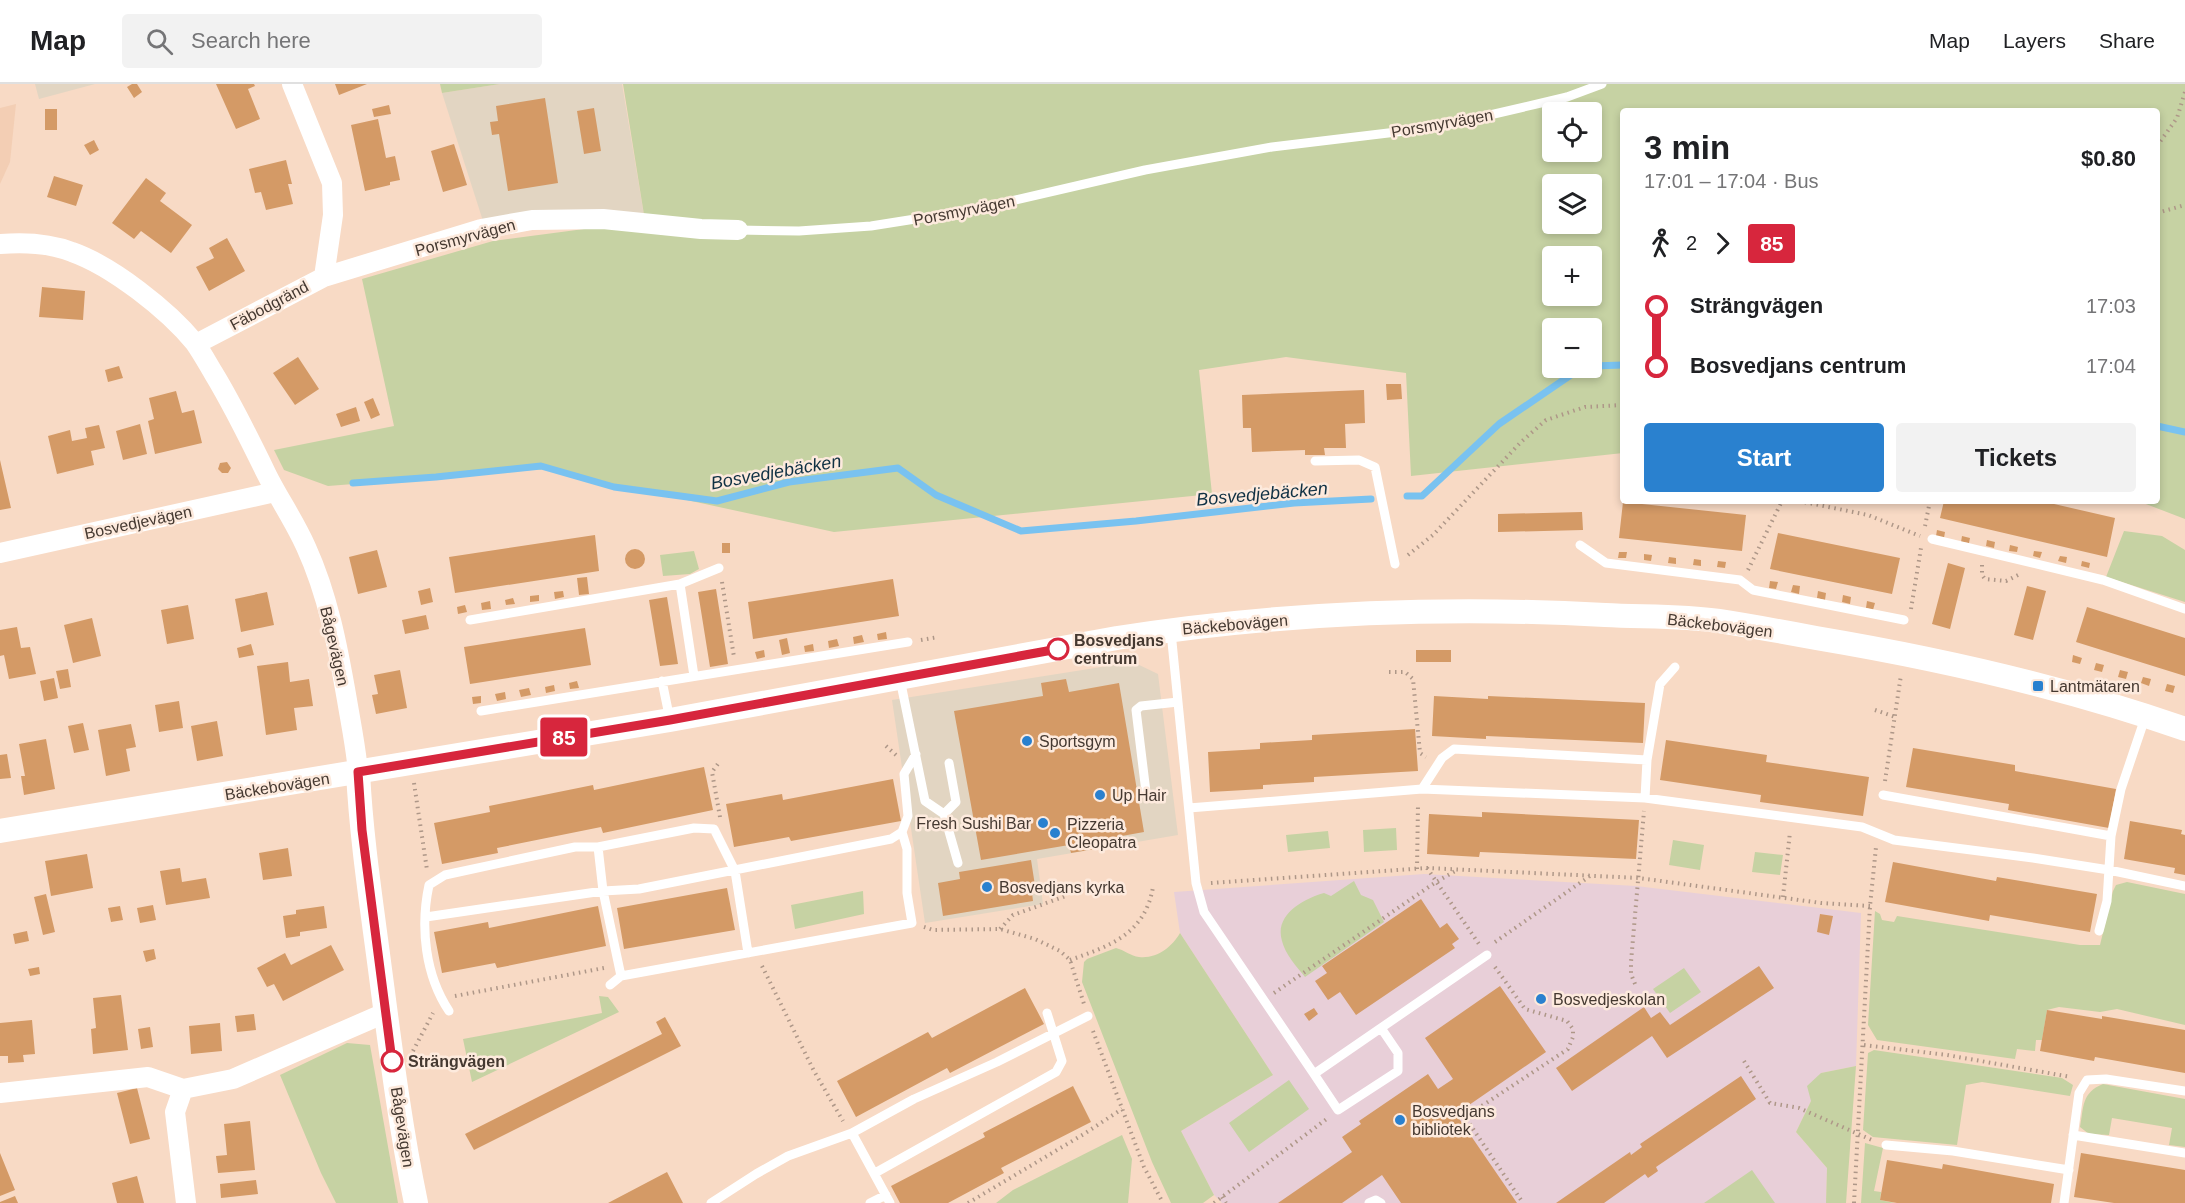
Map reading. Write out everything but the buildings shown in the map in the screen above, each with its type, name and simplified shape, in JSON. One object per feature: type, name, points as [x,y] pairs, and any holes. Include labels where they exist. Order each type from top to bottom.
[{"type":"street","name":"Fäbodgränd","points":[[195,344],[324,277],[333,215],[332,183],[292,84]]},
{"type":"street","name":"Porsmyrvägen","points":[[324,277],[481,229],[532,220],[603,219],[691,228],[738,230]]},
{"type":"street","name":"Bågevägen","points":[[0,243],[24,242],[43,245],[88,258],[160,309],[195,344],[236,412],[275,492],[306,546],[323,591],[341,663],[356,752],[361,820],[386,1013],[405,1147],[417,1203]]},
{"type":"street","name":"Bosvedjevägen","points":[[0,553],[275,492]]},
{"type":"street","name":"Bäckebovägen","points":[[0,831],[670,720],[1117,638],[1170,630],[1396,611],[1529,610],[1718,621],[1904,653],[1974,668],[2145,715],[2185,729]]},
{"type":"street","points":[[0,1093],[148,1077],[183,1089],[232,1079],[386,1013]]},
{"type":"street","points":[[183,1089],[175,1112],[186,1203]]},
{"type":"lane","name":"Porsmyrvägen","points":[[738,230],[799,231],[872,226],[972,210],[1180,164],[1272,147],[1438,127],[1566,97],[1602,84]]},
{"type":"lane","points":[[1315,461],[1359,460],[1375,467],[1395,564]]},
{"type":"lane","points":[[1927,538],[2103,580],[2185,609]]},
{"type":"lane","points":[[1580,545],[1606,563],[1740,580],[1754,590],[1904,621]]},
{"type":"lane","points":[[470,620],[680,584],[719,568]]},
{"type":"lane","points":[[680,584],[694,676]]},
{"type":"lane","points":[[1170,630],[1196,883],[1204,912],[1338,1110],[1398,1071],[1398,1053],[1382,1028]]},
{"type":"lane","points":[[481,711],[908,642]]},
{"type":"lane","points":[[1645,798],[1647,760],[1660,684],[1675,667]]},
{"type":"lane","points":[[900,679],[925,801],[944,814],[958,863]]},
{"type":"lane","points":[[662,681],[670,720]]},
{"type":"lane","points":[[1146,792],[1136,710],[1141,706],[1178,702]]},
{"type":"lane","points":[[2099,931],[2107,901],[2111,836],[2121,789],[2145,715]]},
{"type":"lane","points":[[1422,789],[1443,758],[1454,749],[1647,760]]},
{"type":"lane","points":[[610,985],[621,976],[912,923],[907,893],[907,849],[902,832],[908,816],[904,774],[916,754]]},
{"type":"lane","points":[[944,814],[956,802],[949,764]]},
{"type":"lane","points":[[1189,808],[1422,789],[1645,798],[1862,827],[1894,840],[2109,870],[2185,886]]},
{"type":"lane","points":[[1883,795],[2111,836]]},
{"type":"lane","points":[[449,1011],[433,983],[427,955],[426,917],[429,885],[445,875],[456,872],[575,847],[598,847],[694,828],[714,830],[735,871],[751,952]]},
{"type":"lane","points":[[426,917],[603,891],[639,889],[891,839],[902,832]]},
{"type":"lane","points":[[598,847],[603,891],[621,976]]},
{"type":"lane","points":[[1314,1074],[1485,953]]},
{"type":"lane","points":[[875,1173],[1056,1072],[1062,1061],[1047,1012]]},
{"type":"lane","points":[[711,1203],[788,1156],[852,1132],[914,1099],[997,1062],[1088,1016]]},
{"type":"lane","points":[[2064,1203],[2079,1093],[2087,1080],[2106,1079],[2185,1091]]},
{"type":"lane","points":[[852,1132],[888,1199],[870,1203]]},
{"type":"lane","points":[[2073,1135],[2185,1153]]},
{"type":"lane","points":[[1886,1145],[1953,1151],[2069,1170]]},
{"type":"lane","points":[[1369,1203],[1376,1200],[1381,1203]]},
{"type":"path","points":[[2160,142],[2177,118],[2185,92]]},
{"type":"path","points":[[2160,212],[2185,205]]},
{"type":"path","points":[[1395,564],[1433,536],[1521,442],[1546,420],[1585,406],[1620,405]]},
{"type":"path","points":[[1740,580],[1748,570],[1782,504]]},
{"type":"path","points":[[1814,504],[1868,515],[1927,538]]},
{"type":"path","points":[[719,568],[736,669]]},
{"type":"path","points":[[1389,672],[1405,672],[1413,679],[1420,753]]},
{"type":"path","points":[[1875,710],[1895,717]]},
{"type":"path","points":[[720,761],[712,772],[720,817]]},
{"type":"path","points":[[414,782],[429,885]]},
{"type":"path","points":[[1417,869],[1418,802],[1422,789]]},
{"type":"path","points":[[1635,984],[1631,974],[1631,962],[1645,798]]},
{"type":"path","points":[[1783,897],[1792,818]]},
{"type":"path","points":[[1099,844],[1123,841]]},
{"type":"path","points":[[1427,868],[1525,1010],[1567,1021],[1573,1029],[1574,1037],[1568,1049],[1465,1117],[1523,1203]]},
{"type":"path","points":[[1196,883],[1427,868],[1459,869],[1639,878],[1821,903],[1870,906]]},
{"type":"path","points":[[1271,995],[1459,869]]},
{"type":"path","points":[[1485,953],[1590,875]]},
{"type":"path","points":[[1070,960],[1114,943],[1129,932],[1147,910],[1154,887]]},
{"type":"path","points":[[1000,929],[1013,915],[1066,896]]},
{"type":"path","points":[[751,952],[828,1098],[852,1132]]},
{"type":"path","points":[[413,1052],[440,998],[607,968],[621,976]]},
{"type":"path","points":[[1864,1045],[1947,1055],[2087,1080]]},
{"type":"path","points":[[1744,1062],[1770,1103],[1799,1108],[1862,1137]]},
{"type":"path","points":[[968,1203],[1122,1109]]},
{"type":"path","points":[[1214,1203],[1338,1110]]},
{"type":"path","points":[[1222,1197],[1226,1203]]},
{"type":"shaded area","points":[[35,84],[95,84],[39,99]]},
{"type":"shaded area","points":[[500,84],[622,84],[645,221],[483,221],[442,93]]},
{"type":"shaded area","points":[[16,104],[10,162],[0,184],[0,108]]},
{"type":"shaded area","points":[[1133,662],[1158,674],[1178,835],[1037,859],[1043,904],[925,923],[892,700]]},
{"type":"shaded area","name":"Bosvedjeskolan","points":[[1424,874],[1636,886],[1861,913],[1856,1066],[1821,1073],[1796,1132],[1827,1168],[1826,1203],[1222,1203],[1214,1195],[1181,1131],[1273,1075],[1180,933],[1174,892]]},
{"type":"green space","points":[[440,84],[500,84],[442,93]]},
{"type":"green space","points":[[623,84],[2185,84],[2185,519],[2146,504],[2160,504],[2160,108],[1620,108],[1620,453],[1411,476],[1406,373],[1286,357],[1199,370],[1212,494],[834,532],[544,469],[328,486],[284,470],[274,450],[394,426],[362,279],[493,241],[645,221]]},
{"type":"green space","points":[[2124,531],[2162,536],[2185,550],[2185,602],[2106,577]]},
{"type":"green space","points":[[694,551],[699,569],[690,574],[663,576],[660,555]]},
{"type":"green space","points":[[1396,828],[1397,850],[1364,852],[1363,830]]},
{"type":"green space","points":[[1328,831],[1330,848],[1288,852],[1286,835]]},
{"type":"green space","points":[[1673,840],[1704,845],[1700,870],[1669,865]]},
{"type":"green space","points":[[1755,852],[1783,855],[1780,875],[1752,872]]},
{"type":"green space","points":[[1354,881],[1361,895],[1373,900],[1384,922],[1305,977],[1286,951],[1282,941],[1282,923],[1292,910],[1307,899],[1324,893],[1331,896]]},
{"type":"green space","points":[[2127,882],[2185,894],[2185,1025],[2117,1009],[2100,1012],[2059,1007],[2047,1010],[2042,1040],[2036,1040],[2035,1051],[2017,1049],[2015,1059],[1877,1040],[1868,1025],[1875,911],[1880,914],[1882,920],[1894,922],[1897,916],[2080,945],[2100,945],[2113,891],[2116,885]]},
{"type":"green space","points":[[863,891],[864,914],[795,929],[791,905]]},
{"type":"green space","points":[[1180,933],[1273,1075],[1181,1131],[1214,1195],[1203,1203],[1171,1203],[1152,1162],[1082,982],[1084,962],[1087,959],[1116,948],[1136,956],[1152,956],[1173,943]]},
{"type":"green space","points":[[1684,968],[1701,992],[1670,1013],[1653,989]]},
{"type":"green space","points":[[599,996],[608,997],[619,1012],[472,1082],[463,1039],[602,1013]]},
{"type":"green space","points":[[347,1043],[370,1045],[398,1203],[336,1203],[280,1075]]},
{"type":"green space","points":[[1874,1050],[2062,1078],[2073,1085],[2070,1096],[1982,1082],[1966,1085],[1957,1145],[1873,1137],[1863,1130],[1868,1053]]},
{"type":"green space","points":[[1856,1066],[1846,1203],[1826,1203],[1827,1168],[1796,1132],[1811,1101],[1807,1086],[1821,1073]]},
{"type":"green space","points":[[1289,1080],[1309,1109],[1249,1152],[1229,1123]]},
{"type":"green space","points":[[2103,1084],[2185,1099],[2185,1147],[2169,1145],[2172,1128],[2112,1118],[2109,1135],[2089,1134],[2080,1127],[2083,1107],[2087,1096]]},
{"type":"green space","points":[[1122,1135],[1132,1159],[1128,1203],[996,1203],[1013,1190]]},
{"type":"green space","points":[[1865,1143],[1883,1148],[1874,1191],[1881,1192],[1880,1200],[1895,1203],[1861,1203]]},
{"type":"green space","points":[[1752,1170],[1775,1203],[1704,1203]]},
{"type":"waterway","name":"Bosvedjebäcken","points":[[1602,366],[1620,365]]},
{"type":"waterway","name":"Bosvedjebäcken","points":[[1407,496],[1422,496],[1499,424],[1566,378]]},
{"type":"waterway","name":"Bosvedjebäcken","points":[[2160,427],[2185,432]]},
{"type":"waterway","name":"Bosvedjebäcken","points":[[353,483],[541,466],[614,487],[717,501],[789,482],[898,468],[936,495],[1021,531],[1294,503],[1371,499]]},
{"type":"bus line","name":"85","points":[[392,1061],[362,830],[358,772],[670,720],[1058,649]]},
{"type":"place","name":"Bosvedjans centrum","points":[[1058,649]]},
{"type":"place","name":"Lantmätaren","points":[[2038,686]]},
{"type":"place","name":"Sportsgym","points":[[1027,741]]},
{"type":"place","name":"Up Hair","points":[[1100,795]]},
{"type":"place","name":"Fresh Sushi Bar","points":[[1043,823]]},
{"type":"place","name":"Pizzeria Cleopatra","points":[[1055,833]]},
{"type":"place","name":"Bosvedjans kyrka","points":[[987,887]]},
{"type":"place","name":"Bosvedjeskolan","points":[[1541,999]]},
{"type":"place","name":"Strängvägen","points":[[392,1061]]},
{"type":"place","name":"Bosvedjans bibliotek","points":[[1400,1120]]}]
